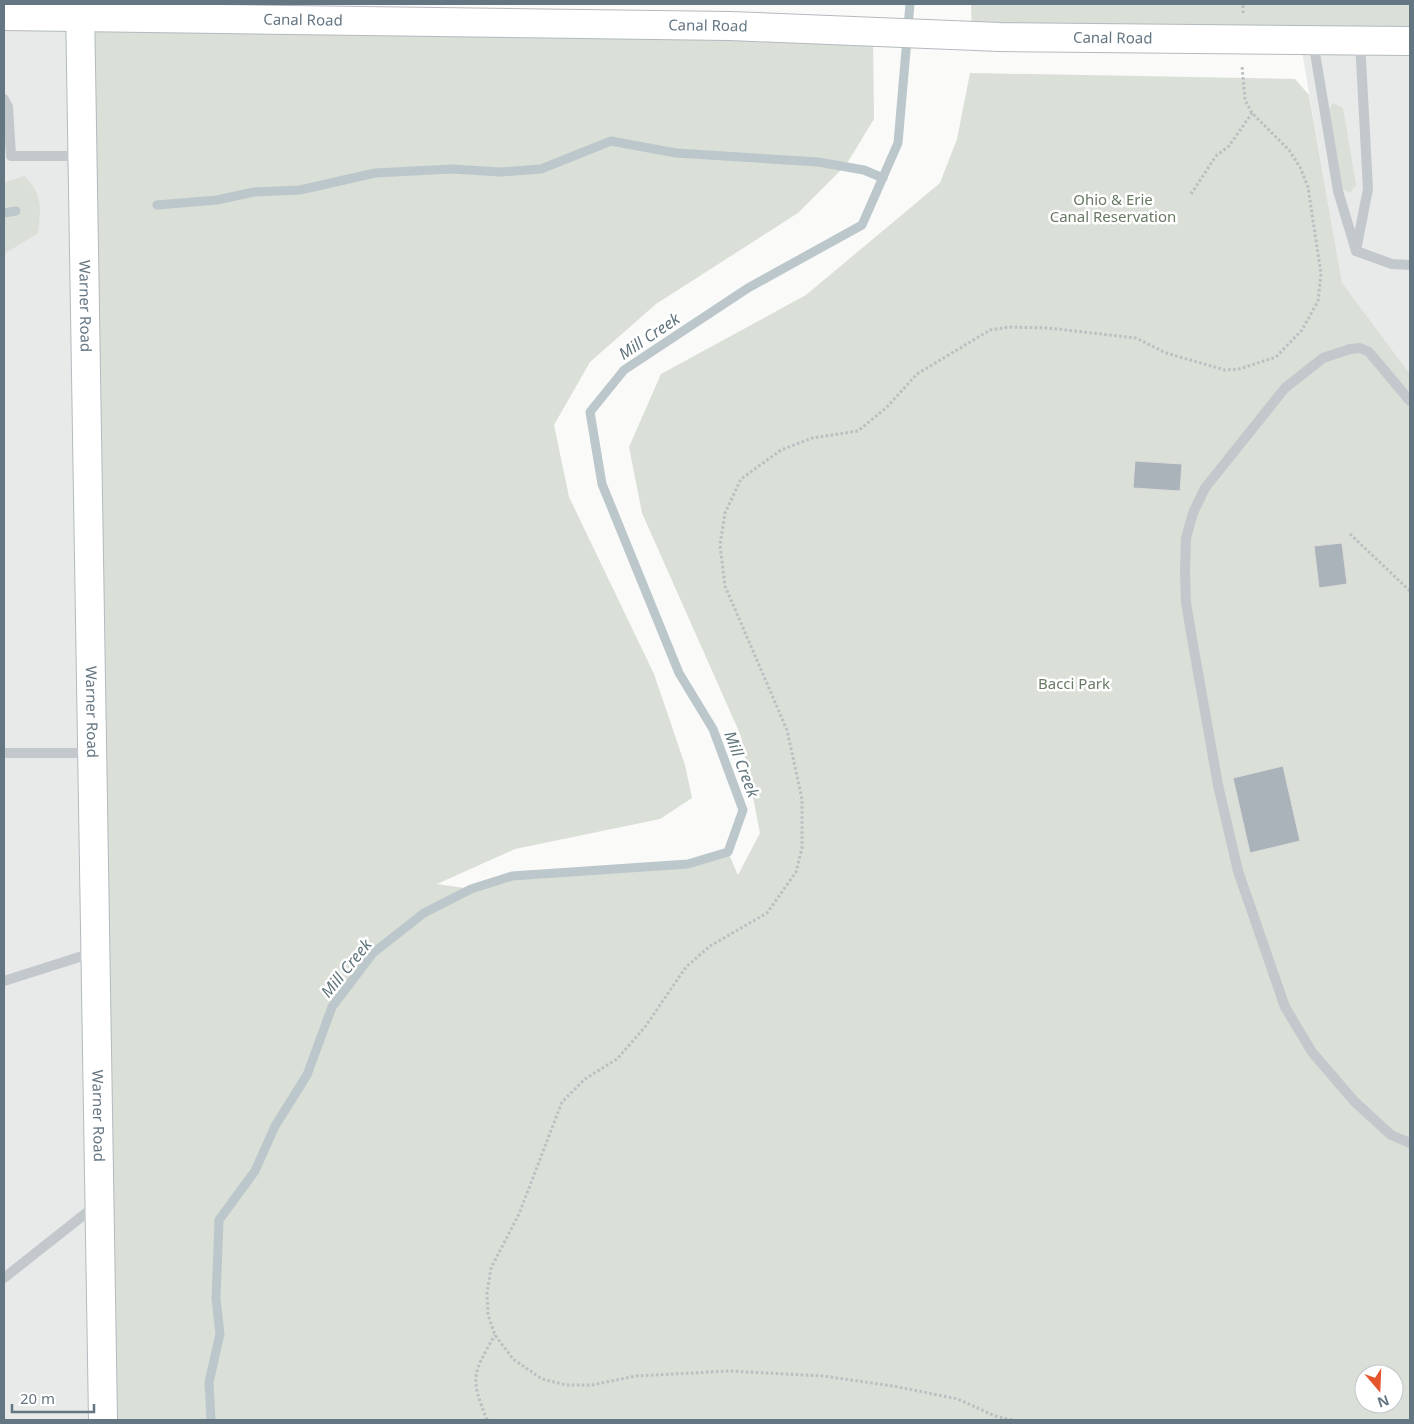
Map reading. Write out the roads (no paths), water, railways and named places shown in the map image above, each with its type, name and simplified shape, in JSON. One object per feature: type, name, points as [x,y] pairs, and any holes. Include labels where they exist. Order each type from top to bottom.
[{"type":"street","name":"Canal Road","points":[[4,16],[80,10],[730,26],[1000,37],[1410,41]]},
{"type":"street","name":"Warner Road","points":[[80,10],[103,1420]]},
{"type":"lane","points":[[1313,40],[1338,191],[1356,251]]},
{"type":"lane","points":[[1356,251],[1368,189],[1360,40]]},
{"type":"lane","points":[[4,99],[8,107],[11,156],[83,156]]},
{"type":"lane","points":[[1356,251],[1392,264],[1410,265]]},
{"type":"lane","points":[[1410,401],[1369,352],[1360,348],[1350,348],[1323,358],[1285,388],[1205,488],[1193,513],[1186,538],[1184,571],[1186,602],[1218,784],[1238,871],[1285,1007],[1312,1052],[1354,1101],[1391,1135],[1410,1143]]},
{"type":"lane","points":[[4,753],[92,753]]},
{"type":"lane","points":[[4,981],[96,952]]},
{"type":"lane","points":[[4,1278],[100,1202]]},
{"type":"waterway","name":"Mill Creek","points":[[211,1420],[209,1382],[220,1334],[216,1299],[219,1220],[255,1171],[275,1126],[307,1075],[332,1007],[373,953],[424,913],[471,889],[512,876],[688,864],[728,852],[743,810],[713,729],[679,673],[602,484],[590,412],[624,370],[748,288],[862,225],[898,143],[910,4]]},
{"type":"waterway","points":[[157,205],[217,200],[254,192],[300,190],[375,173],[452,169],[500,172],[541,169],[611,141],[676,153],[818,162],[864,170],[883,178]]},
{"type":"waterway","points":[[4,213],[16,211]]},
{"type":"park label","name":"Ohio & Erie Canal Reservation","points":[[1113,208]]},
{"type":"park label","name":"Bacci Park","points":[[1074,684]]}]
